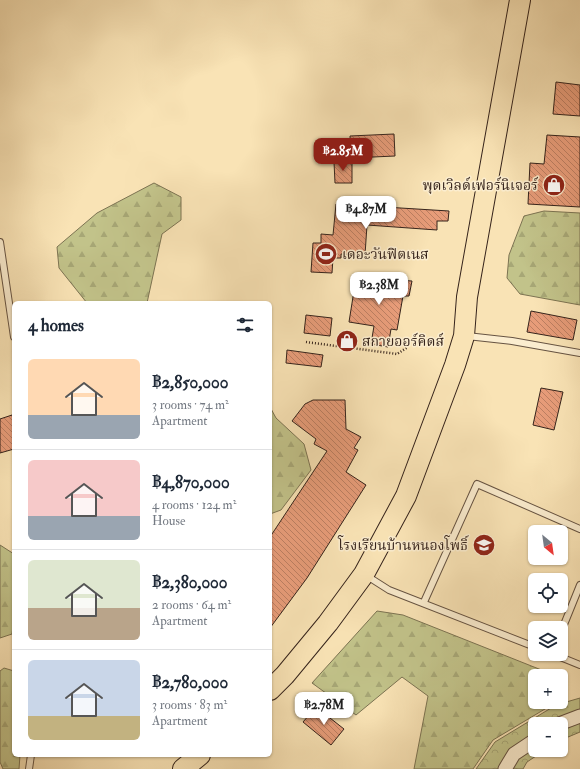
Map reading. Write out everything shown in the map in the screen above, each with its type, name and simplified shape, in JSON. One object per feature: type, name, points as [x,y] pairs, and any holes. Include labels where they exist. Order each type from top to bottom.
[{"type":"main road","points":[[272,688],[285,676],[328,623],[364,574],[406,496],[455,365],[464,336],[467,297],[520,0]]},
{"type":"main road","points":[[183,769],[198,757]]},
{"type":"street","points":[[568,721],[580,716]]},
{"type":"street","points":[[505,769],[514,754],[528,745]]},
{"type":"lane","points":[[0,242],[12,324]]},
{"type":"lane","points":[[464,336],[512,341],[580,353]]},
{"type":"lane","points":[[424,602],[477,484],[580,529]]},
{"type":"lane","points":[[364,574],[389,590],[424,602],[528,644]]},
{"type":"lane","points":[[565,621],[580,585]]},
{"type":"lane","points":[[568,660],[580,665]]},
{"type":"lane","points":[[29,769],[30,757]]},
{"type":"path","points":[[306,342],[396,354],[408,346]]},
{"type":"green space","points":[[154,183],[181,197],[181,220],[162,234],[147,301],[85,301],[59,268],[57,247],[97,213]]},
{"type":"green space","points":[[544,211],[580,213],[580,305],[520,294],[507,278],[509,255],[524,216]]},
{"type":"green space","points":[[272,411],[276,418],[304,444],[311,470],[281,510],[272,513]]},
{"type":"green space","points":[[0,545],[12,553],[12,634],[0,638]]},
{"type":"green space","points":[[377,611],[403,615],[539,669],[528,669],[528,709],[545,709],[532,717],[528,717],[528,719],[493,740],[473,769],[414,769],[428,696],[402,677],[356,715],[312,683]]},
{"type":"green space","points":[[4,668],[12,670],[12,757],[20,757],[19,769],[3,769],[0,762],[0,671]]},
{"type":"green space","points":[[580,698],[580,732],[568,737],[568,717],[536,717],[549,709],[568,709],[568,702]]},
{"type":"green space","points":[[528,722],[528,757],[534,757],[527,762],[523,769],[476,769],[495,742]]},
{"type":"building","points":[[556,82],[580,85],[580,116],[553,114]]},
{"type":"building","points":[[394,134],[395,156],[351,158],[350,136]]},
{"type":"building","name":"พุดเวิลด์เฟอร์นิเจอร์","points":[[547,135],[580,137],[580,207],[528,204],[530,163],[544,164]]},
{"type":"building","points":[[352,161],[352,183],[335,183],[334,162]]},
{"type":"building","points":[[336,204],[449,211],[448,221],[437,221],[437,230],[367,225],[365,255],[341,254],[341,258],[333,258],[332,273],[311,272],[313,243],[321,243],[321,234],[333,235]]},
{"type":"building","points":[[356,278],[412,281],[409,296],[403,296],[397,330],[391,329],[388,347],[371,344],[374,326],[349,322]]},
{"type":"building","points":[[531,311],[577,320],[573,340],[527,332]]},
{"type":"building","points":[[306,315],[332,318],[330,336],[304,333]]},
{"type":"building","points":[[287,350],[323,355],[321,367],[286,363]]},
{"type":"building","points":[[541,388],[563,392],[554,430],[533,425]]},
{"type":"building","points":[[313,400],[345,400],[346,429],[361,437],[354,448],[358,450],[346,472],[366,485],[307,578],[272,625],[272,534],[327,451],[314,444],[316,439],[292,421],[305,404]]},
{"type":"building","points":[[12,415],[12,450],[0,453],[0,419]]},
{"type":"building","points":[[316,707],[344,729],[331,745],[303,722]]},
{"type":"place","name":"พุดเวิลด์เฟอร์นิเจอร์","points":[[554,185]]},
{"type":"place","name":"เดอะวันฟิตเนส","points":[[326,254]]},
{"type":"place","name":"สกายออร์คิดส์","points":[[347,341]]},
{"type":"place","name":"โรงเรียนบ้านหนองโพธิ์","points":[[484,545]]}]
